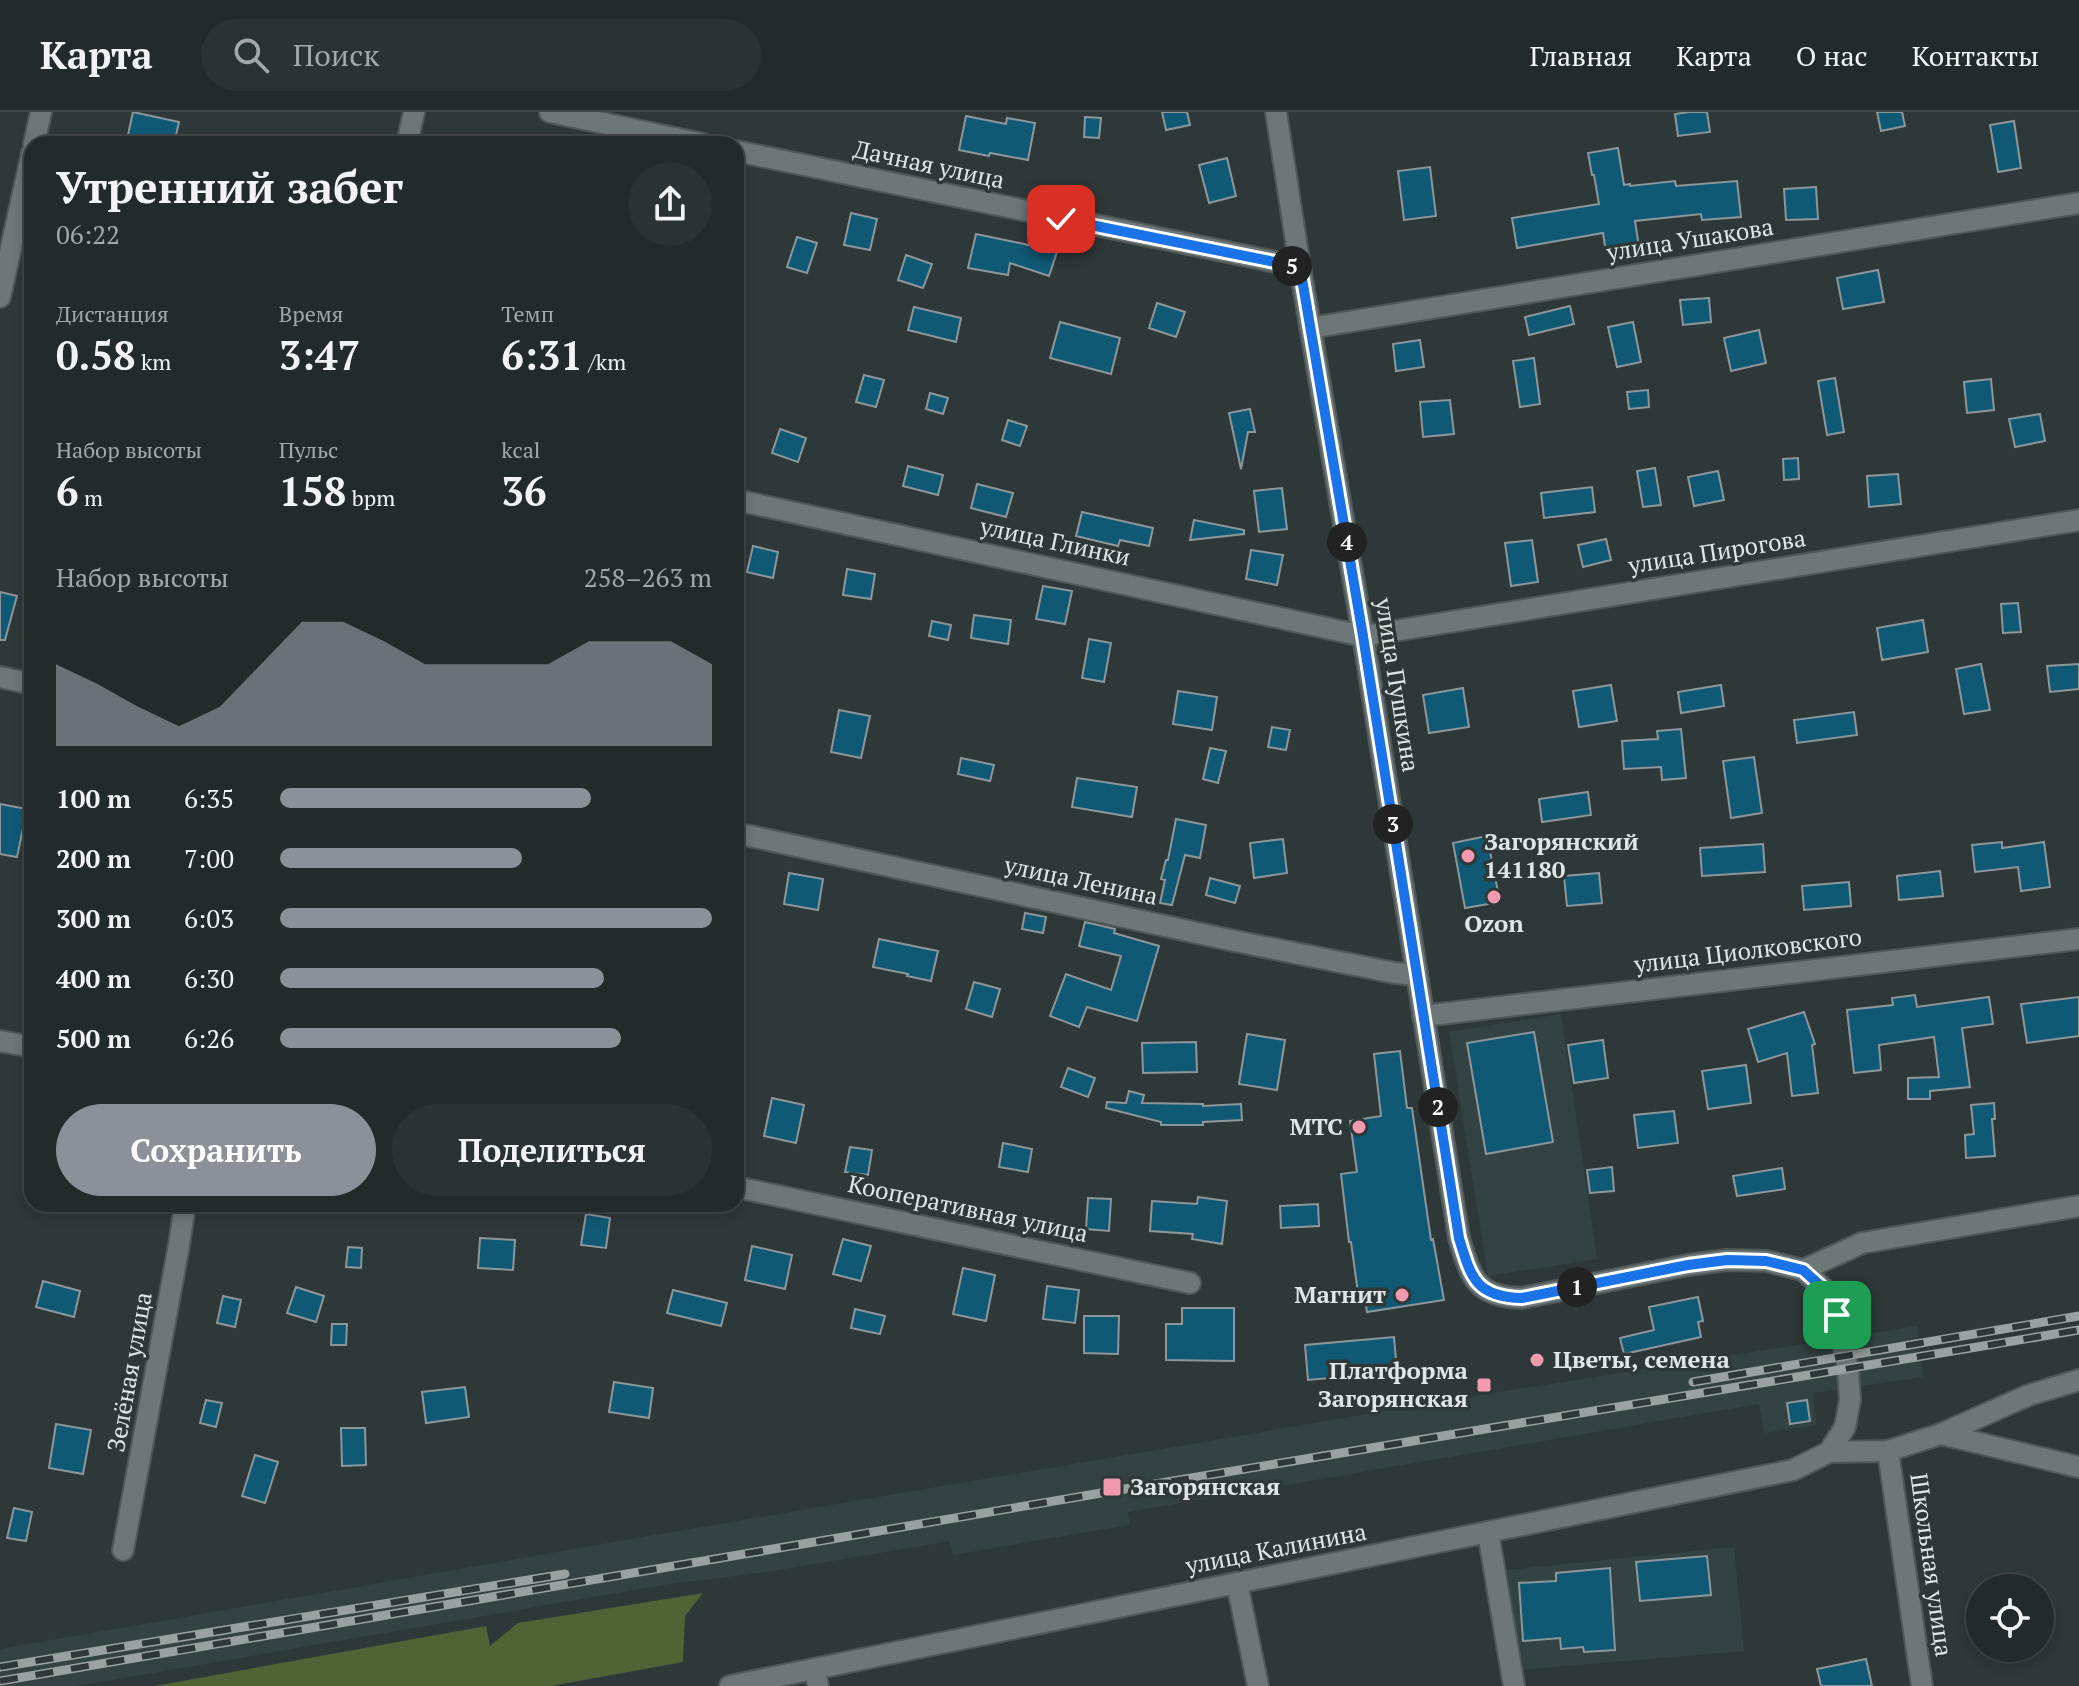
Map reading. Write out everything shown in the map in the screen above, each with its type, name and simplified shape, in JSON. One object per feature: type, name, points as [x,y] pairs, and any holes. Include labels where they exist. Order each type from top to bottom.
[{"type":"street","points":[[36,136],[41,112]]},
{"type":"street","points":[[409,136],[414,112]]},
{"type":"street","points":[[550,112],[665,136]]},
{"type":"street","name":"улица Пушкина","points":[[1276,112],[1459,1238],[1467,1266],[1487,1292],[1522,1298],[1727,1260],[1766,1261],[1803,1270]]},
{"type":"street","name":"Дачная улица","points":[[744,153],[1300,267]]},
{"type":"street","points":[[0,297],[24,189]]},
{"type":"street","name":"улица Ушакова","points":[[1310,328],[2079,203]]},
{"type":"street","name":"улица Глинки","points":[[744,502],[1363,636]]},
{"type":"street","name":"улица Пирогова","points":[[1363,636],[2079,520]]},
{"type":"street","points":[[0,677],[24,682]]},
{"type":"street","name":"улица Ленина","points":[[744,835],[1230,940],[1417,975]]},
{"type":"street","name":"улица Циолковского","points":[[1423,1016],[2079,939]]},
{"type":"street","points":[[0,1041],[24,1046]]},
{"type":"street","name":"Кооперативная улица","points":[[744,1189],[1190,1283]]},
{"type":"street","points":[[1829,1452],[1845,1427],[1850,1400],[1848,1369],[1837,1315],[1823,1288],[1803,1270],[1862,1243],[2079,1206]]},
{"type":"street","name":"Зелёная улица","points":[[123,1550],[184,1212]]},
{"type":"street","points":[[1829,1452],[1888,1451],[1941,1434],[2029,1395],[2079,1380]]},
{"type":"street","points":[[1941,1434],[2079,1467]]},
{"type":"street","name":"Школьная улица","points":[[1888,1451],[1922,1686]]},
{"type":"street","name":"улица Калинина","points":[[730,1686],[816,1677],[1237,1583],[1793,1470],[1829,1452]]},
{"type":"street","points":[[1488,1532],[1514,1686]]},
{"type":"street","points":[[1237,1583],[1258,1686]]},
{"type":"shaded area","points":[[1561,1014],[1597,1259],[1488,1276],[1449,1032]]},
{"type":"shaded area","points":[[1917,1326],[1923,1377],[1813,1393],[1816,1425],[1764,1433],[1759,1404],[1128,1512],[1130,1525],[953,1555],[950,1541],[760,1573],[669,1584],[77,1686],[0,1686],[0,1649],[1468,1397]]},
{"type":"shaded area","points":[[1734,1547],[1744,1651],[1517,1670],[1508,1570]]},
{"type":"green space","points":[[703,1593],[685,1616],[683,1662],[551,1686],[155,1686],[486,1626],[490,1646],[518,1623]]},
{"type":"building","points":[[133,112],[179,122],[176,136],[128,136]]},
{"type":"building","points":[[1162,112],[1187,112],[1190,125],[1166,130]]},
{"type":"building","points":[[1707,112],[1710,132],[1678,136],[1675,114]]},
{"type":"building","points":[[1877,112],[1902,112],[1905,126],[1881,131]]},
{"type":"building","points":[[966,116],[1006,124],[1007,118],[1035,123],[1028,160],[959,150]]},
{"type":"building","points":[[1085,117],[1101,118],[1099,138],[1084,137]]},
{"type":"building","points":[[2014,121],[2021,168],[1998,172],[1990,125]]},
{"type":"building","points":[[1618,148],[1624,185],[1675,181],[1676,186],[1737,181],[1741,217],[1702,220],[1701,214],[1635,221],[1639,247],[1606,252],[1603,233],[1517,248],[1512,218],[1599,204],[1588,153]]},
{"type":"building","points":[[1227,158],[1236,196],[1209,203],[1199,165]]},
{"type":"building","points":[[1430,167],[1436,216],[1404,220],[1398,171]]},
{"type":"building","points":[[1816,187],[1818,219],[1786,220],[1784,189]]},
{"type":"building","points":[[851,213],[877,219],[870,250],[844,245]]},
{"type":"building","points":[[976,234],[1029,245],[1030,242],[1057,252],[1049,276],[1010,263],[1008,275],[968,268]]},
{"type":"building","points":[[797,237],[817,243],[807,273],[787,267]]},
{"type":"building","points":[[906,255],[932,264],[923,288],[898,280]]},
{"type":"building","points":[[1878,270],[1884,302],[1843,309],[1837,278]]},
{"type":"building","points":[[1709,298],[1711,322],[1683,325],[1680,300]]},
{"type":"building","points":[[1157,303],[1185,312],[1176,337],[1149,328]]},
{"type":"building","points":[[1570,306],[1574,324],[1529,335],[1525,317]]},
{"type":"building","points":[[914,307],[961,318],[956,342],[908,330]]},
{"type":"building","points":[[1060,322],[1120,338],[1111,374],[1050,358]]},
{"type":"building","points":[[1633,322],[1641,362],[1617,367],[1608,327]]},
{"type":"building","points":[[1759,330],[1766,363],[1731,371],[1724,338]]},
{"type":"building","points":[[1420,340],[1424,367],[1396,371],[1393,344]]},
{"type":"building","points":[[1534,358],[1540,404],[1520,407],[1513,361]]},
{"type":"building","points":[[864,375],[884,380],[876,407],[856,402]]},
{"type":"building","points":[[1835,378],[1844,432],[1827,435],[1818,381]]},
{"type":"building","points":[[1991,379],[1994,410],[1967,413],[1964,382]]},
{"type":"building","points":[[1648,390],[1649,407],[1629,409],[1627,392]]},
{"type":"building","points":[[930,393],[948,398],[943,414],[926,409]]},
{"type":"building","points":[[1450,400],[1454,434],[1423,437],[1420,402]]},
{"type":"building","points":[[1250,409],[1255,432],[1248,432],[1241,469],[1229,413]]},
{"type":"building","points":[[2040,414],[2045,441],[2015,447],[2009,419]]},
{"type":"building","points":[[1008,420],[1027,426],[1020,446],[1002,440]]},
{"type":"building","points":[[780,429],[806,438],[798,462],[772,453]]},
{"type":"building","points":[[1798,458],[1799,479],[1784,480],[1783,459]]},
{"type":"building","points":[[908,466],[943,475],[938,495],[903,486]]},
{"type":"building","points":[[1655,468],[1661,505],[1643,507],[1637,471]]},
{"type":"building","points":[[1718,471],[1724,500],[1694,506],[1688,477]]},
{"type":"building","points":[[1898,474],[1901,504],[1869,507],[1867,476]]},
{"type":"building","points":[[977,484],[1013,493],[1006,517],[971,508]]},
{"type":"building","points":[[1592,487],[1595,512],[1544,518],[1541,493]]},
{"type":"building","points":[[1282,488],[1287,529],[1259,532],[1254,491]]},
{"type":"building","points":[[1082,512],[1153,528],[1149,546],[1120,540],[1118,546],[1076,536]]},
{"type":"building","points":[[1194,520],[1244,530],[1244,534],[1190,540]]},
{"type":"building","points":[[1606,539],[1611,560],[1583,567],[1578,545]]},
{"type":"building","points":[[1532,540],[1538,582],[1511,586],[1505,543]]},
{"type":"building","points":[[753,546],[778,552],[773,578],[747,572]]},
{"type":"building","points":[[1251,550],[1283,555],[1277,585],[1246,579]]},
{"type":"building","points":[[847,569],[875,574],[871,599],[843,595]]},
{"type":"building","points":[[1043,586],[1072,591],[1065,624],[1036,619]]},
{"type":"building","points":[[0,592],[17,596],[5,640],[0,640]]},
{"type":"building","points":[[2018,603],[2021,632],[2003,633],[2001,604]]},
{"type":"building","points":[[974,615],[1011,620],[1008,644],[971,638]]},
{"type":"building","points":[[1923,620],[1928,652],[1882,660],[1877,628]]},
{"type":"building","points":[[932,621],[951,625],[948,640],[929,636]]},
{"type":"building","points":[[1089,639],[1111,643],[1104,682],[1082,678]]},
{"type":"building","points":[[1981,664],[1990,710],[1964,714],[1956,669]]},
{"type":"building","points":[[2079,664],[2079,689],[2050,692],[2047,666]]},
{"type":"building","points":[[1611,685],[1617,721],[1579,727],[1573,691]]},
{"type":"building","points":[[1721,685],[1724,706],[1681,713],[1678,692]]},
{"type":"building","points":[[1463,688],[1469,727],[1429,733],[1423,695]]},
{"type":"building","points":[[1178,691],[1217,697],[1212,730],[1173,724]]},
{"type":"building","points":[[839,710],[870,716],[861,758],[831,752]]},
{"type":"building","points":[[1854,712],[1857,735],[1797,743],[1794,720]]},
{"type":"building","points":[[1272,727],[1290,730],[1286,750],[1268,747]]},
{"type":"building","points":[[1681,729],[1686,778],[1662,780],[1661,767],[1624,769],[1622,741],[1658,739],[1657,731]]},
{"type":"building","points":[[1210,748],[1226,751],[1218,783],[1203,779]]},
{"type":"building","points":[[1754,757],[1762,813],[1731,818],[1723,761]]},
{"type":"building","points":[[961,758],[994,765],[990,781],[958,774]]},
{"type":"building","points":[[1077,778],[1137,787],[1132,817],[1072,807]]},
{"type":"building","points":[[1588,792],[1591,815],[1542,822],[1539,799]]},
{"type":"building","points":[[0,804],[24,808],[17,857],[0,854]]},
{"type":"building","points":[[1176,819],[1206,825],[1200,858],[1185,855],[1172,905],[1160,903],[1165,880],[1161,879]]},
{"type":"building","points":[[1487,836],[1500,902],[1465,908],[1453,843]]},
{"type":"building","points":[[1283,839],[1287,873],[1254,878],[1250,843]]},
{"type":"building","points":[[2002,842],[2002,848],[2044,842],[2050,887],[2021,891],[2018,867],[1975,872],[1972,845]]},
{"type":"building","points":[[1763,844],[1765,872],[1702,876],[1700,848]]},
{"type":"building","points":[[1940,871],[1943,896],[1899,900],[1897,876]]},
{"type":"building","points":[[789,873],[823,879],[818,910],[784,904]]},
{"type":"building","points":[[1599,873],[1602,903],[1567,906],[1564,876]]},
{"type":"building","points":[[1210,878],[1240,886],[1235,903],[1206,895]]},
{"type":"building","points":[[1849,882],[1851,906],[1804,910],[1802,886]]},
{"type":"building","points":[[1025,913],[1046,917],[1043,933],[1022,929]]},
{"type":"building","points":[[1085,922],[1115,929],[1114,933],[1159,946],[1137,1021],[1087,1007],[1079,1027],[1050,1016],[1066,974],[1111,990],[1121,956],[1079,946]]},
{"type":"building","points":[[879,939],[938,951],[931,981],[873,967]]},
{"type":"building","points":[[974,982],[1000,989],[992,1017],[966,1009]]},
{"type":"building","points":[[1915,995],[1917,1007],[1989,997],[1993,1024],[1962,1028],[1970,1087],[1930,1091],[1930,1099],[1908,1099],[1908,1078],[1939,1077],[1934,1037],[1879,1045],[1881,1070],[1854,1073],[1847,1010],[1893,1005],[1892,998]]},
{"type":"building","points":[[2079,997],[2079,1036],[2027,1043],[2021,1004]]},
{"type":"building","points":[[1804,1012],[1815,1044],[1812,1045],[1818,1093],[1792,1096],[1787,1053],[1758,1062],[1748,1029]]},
{"type":"building","points":[[1534,1032],[1553,1142],[1486,1154],[1467,1043]]},
{"type":"building","points":[[1247,1034],[1285,1040],[1277,1090],[1239,1084]]},
{"type":"building","points":[[1603,1040],[1608,1078],[1574,1083],[1568,1045]]},
{"type":"building","points":[[1196,1042],[1197,1072],[1143,1073],[1142,1043]]},
{"type":"building","points":[[1400,1051],[1407,1108],[1412,1108],[1431,1240],[1444,1300],[1367,1312],[1365,1299],[1359,1300],[1341,1174],[1357,1172],[1350,1121],[1381,1116],[1374,1054]]},
{"type":"building","points":[[1746,1065],[1751,1103],[1708,1109],[1702,1071]]},
{"type":"building","points":[[1068,1068],[1095,1078],[1088,1097],[1061,1087]]},
{"type":"building","points":[[1129,1091],[1144,1095],[1142,1103],[1241,1104],[1242,1120],[1203,1122],[1203,1125],[1161,1125],[1161,1122],[1106,1108],[1107,1102],[1126,1103]]},
{"type":"building","points":[[772,1098],[804,1105],[796,1143],[764,1136]]},
{"type":"building","points":[[1994,1103],[1995,1156],[1966,1158],[1965,1135],[1974,1134],[1971,1105]]},
{"type":"building","points":[[1674,1111],[1678,1143],[1638,1148],[1634,1115]]},
{"type":"building","points":[[1003,1143],[1032,1149],[1028,1172],[999,1167]]},
{"type":"building","points":[[850,1147],[872,1150],[868,1175],[845,1172]]},
{"type":"building","points":[[1612,1167],[1614,1191],[1590,1193],[1587,1170]]},
{"type":"building","points":[[1782,1168],[1785,1189],[1737,1196],[1733,1176]]},
{"type":"building","points":[[1198,1197],[1227,1201],[1222,1244],[1192,1239],[1193,1234],[1150,1231],[1152,1201],[1197,1204]]},
{"type":"building","points":[[1088,1198],[1111,1199],[1109,1231],[1086,1229]]},
{"type":"building","points":[[1318,1204],[1319,1226],[1281,1228],[1280,1206]]},
{"type":"building","points":[[586,1214],[610,1218],[606,1248],[581,1245]]},
{"type":"building","points":[[480,1238],[515,1240],[513,1270],[478,1268]]},
{"type":"building","points":[[843,1239],[871,1246],[861,1281],[833,1274]]},
{"type":"building","points":[[752,1246],[792,1255],[785,1289],[745,1280]]},
{"type":"building","points":[[348,1247],[362,1248],[361,1268],[346,1267]]},
{"type":"building","points":[[963,1268],[995,1275],[986,1321],[953,1314]]},
{"type":"building","points":[[43,1281],[80,1291],[74,1317],[36,1307]]},
{"type":"building","points":[[1047,1286],[1079,1290],[1075,1323],[1043,1319]]},
{"type":"building","points":[[296,1287],[324,1296],[316,1322],[287,1313]]},
{"type":"building","points":[[673,1290],[727,1303],[721,1326],[667,1313]]},
{"type":"building","points":[[223,1296],[241,1300],[235,1327],[217,1323]]},
{"type":"building","points":[[1698,1297],[1703,1321],[1698,1322],[1701,1337],[1624,1354],[1620,1338],[1654,1330],[1649,1307]]},
{"type":"building","points":[[1182,1308],[1234,1308],[1234,1361],[1166,1360],[1166,1324],[1182,1324]]},
{"type":"building","points":[[855,1309],[885,1316],[880,1334],[851,1328]]},
{"type":"building","points":[[1084,1316],[1119,1316],[1118,1354],[1084,1353]]},
{"type":"building","points":[[332,1324],[347,1324],[346,1345],[331,1345]]},
{"type":"building","points":[[1394,1337],[1397,1372],[1308,1380],[1305,1345]]},
{"type":"building","points":[[614,1382],[653,1388],[649,1418],[609,1412]]},
{"type":"building","points":[[465,1387],[469,1417],[426,1423],[422,1392]]},
{"type":"building","points":[[206,1400],[222,1403],[216,1427],[200,1423]]},
{"type":"building","points":[[1807,1400],[1810,1421],[1790,1424],[1787,1403]]},
{"type":"building","points":[[56,1424],[91,1430],[83,1474],[49,1468]]},
{"type":"building","points":[[341,1428],[365,1428],[366,1465],[342,1466]]},
{"type":"building","points":[[255,1455],[278,1462],[265,1503],[242,1496]]},
{"type":"building","points":[[14,1508],[32,1512],[26,1541],[7,1538]]},
{"type":"building","points":[[1707,1556],[1711,1595],[1640,1601],[1636,1562]]},
{"type":"building","points":[[1610,1568],[1615,1650],[1584,1652],[1583,1647],[1561,1649],[1560,1638],[1523,1641],[1519,1583],[1556,1581],[1556,1573]]},
{"type":"building","points":[[1866,1659],[1872,1686],[1821,1686],[1817,1669]]},
{"type":"railway","points":[[1693,1382],[2079,1316]]},
{"type":"railway","points":[[0,1681],[2079,1330]]},
{"type":"railway","points":[[0,1667],[565,1574]]},
{"type":"place","name":"Загорянский 141180","points":[[1468,856]]},
{"type":"place","name":"Ozon","points":[[1494,897]]},
{"type":"place","name":"МТС","points":[[1359,1127]]},
{"type":"place","name":"Магнит","points":[[1402,1295]]},
{"type":"place","name":"Цветы, семена","points":[[1537,1360]]},
{"type":"place","name":"Платформа Загорянская","points":[[1484,1385]]},
{"type":"place","name":"Загорянская","points":[[1112,1487]]},
{"type":"route","points":[[1061,219],[1300,267],[1363,636],[1459,1238],[1467,1266],[1478,1283],[1487,1292],[1522,1298],[1688,1265],[1727,1260],[1766,1261],[1803,1270],[1823,1288],[1837,1315]]}]
